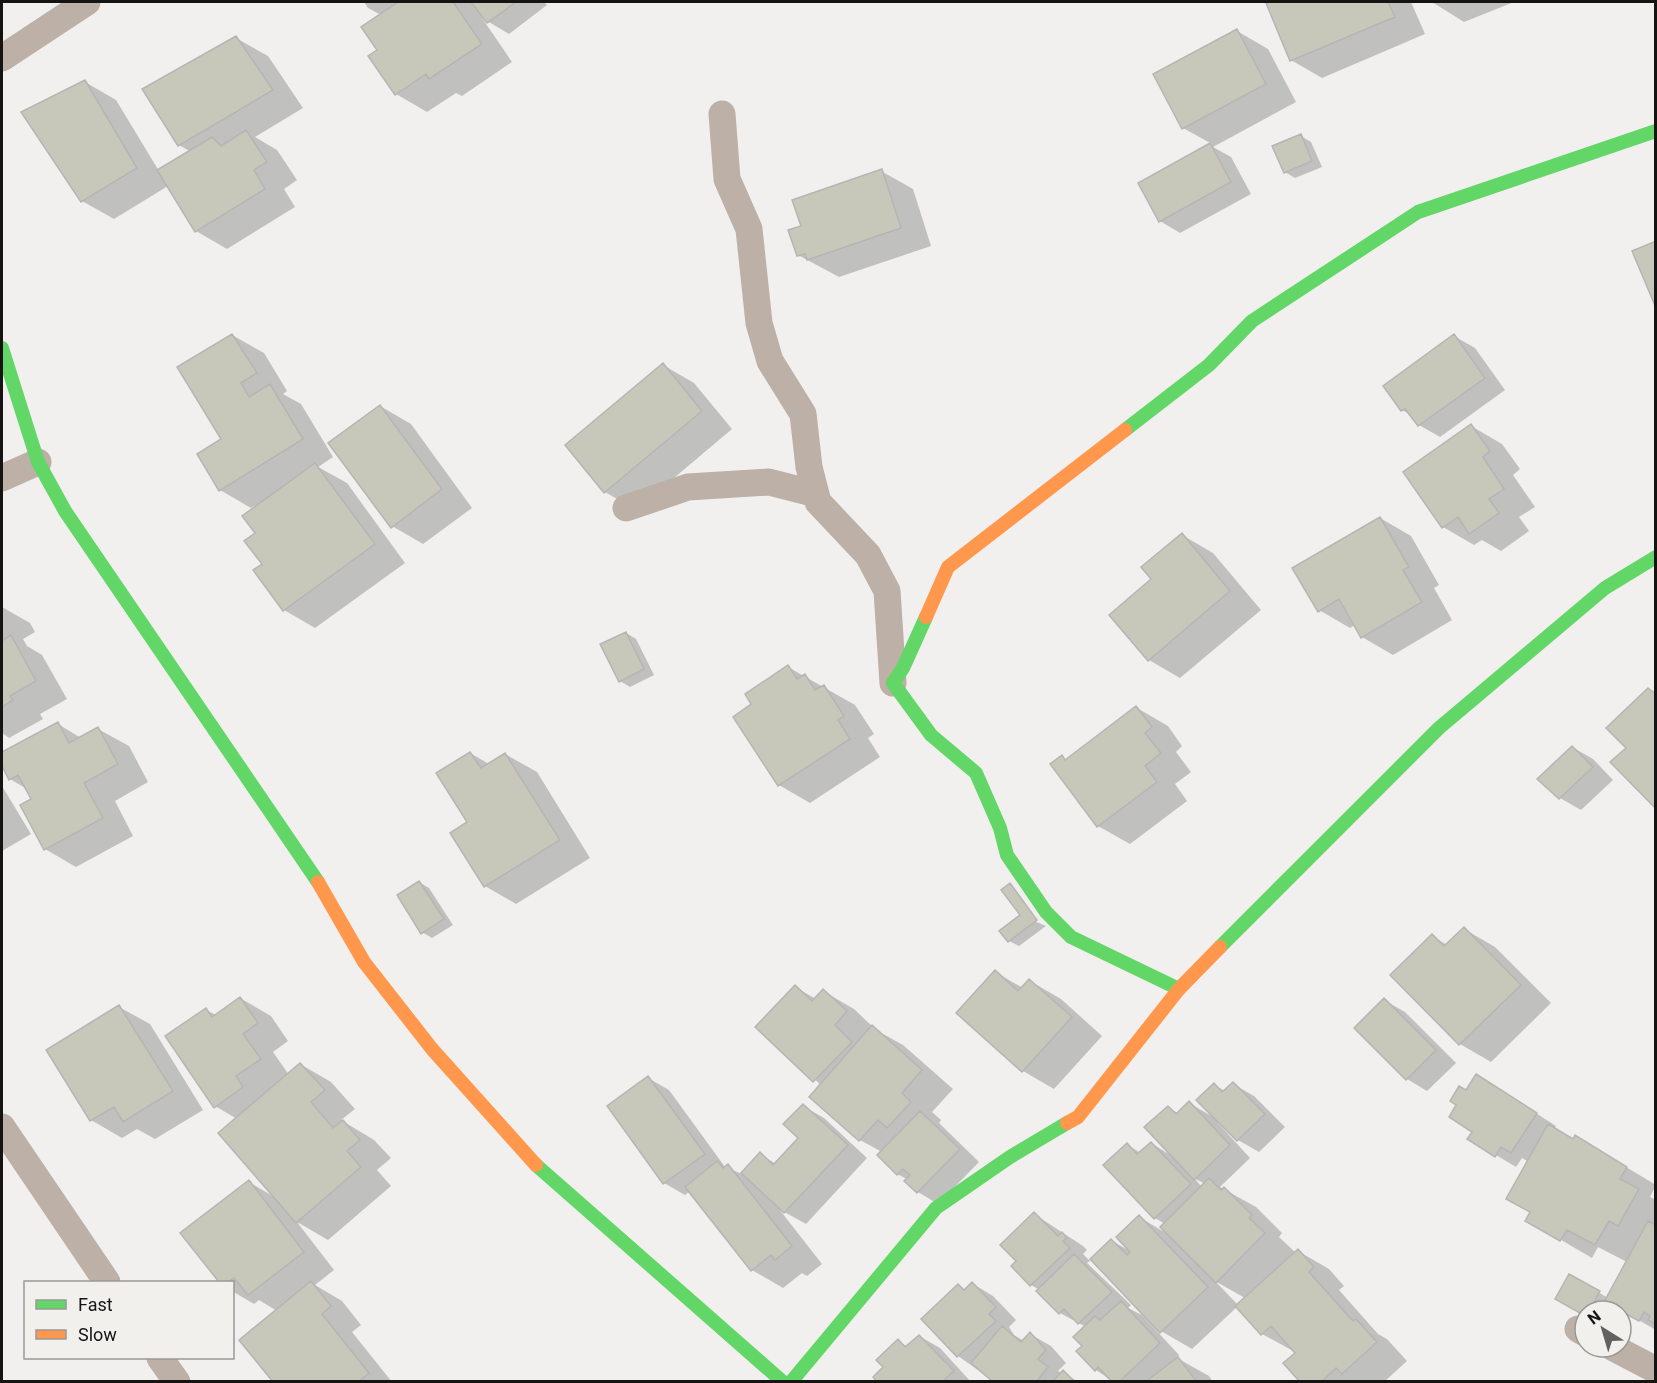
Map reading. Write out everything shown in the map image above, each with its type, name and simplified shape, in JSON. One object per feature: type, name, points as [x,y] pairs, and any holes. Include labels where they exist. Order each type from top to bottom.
[{"type":"street","points":[[2,58],[87,2]]},
{"type":"street","points":[[722,114],[727,179],[749,229],[759,323],[770,361],[803,414],[809,467],[818,502],[868,555],[887,591],[893,683],[931,735],[976,773],[1000,828],[1007,855],[1046,912],[1071,938],[1179,989]]},
{"type":"street","points":[[893,683],[903,668],[948,567],[1209,365],[1252,321],[1418,212],[1656,131]]},
{"type":"street","points":[[2,348],[38,462],[65,511],[306,862],[364,962],[432,1049],[535,1164],[783,1382]]},
{"type":"street","points":[[2,478],[38,462]]},
{"type":"street","points":[[626,508],[688,487],[769,482],[816,494]]},
{"type":"street","points":[[790,1382],[936,1208],[1010,1157],[1078,1116],[1179,989],[1439,728],[1605,588],[1656,557]]},
{"type":"street","points":[[2,1127],[106,1281]]},
{"type":"street","points":[[1633,1358],[1656,1370]]},
{"type":"street","points":[[161,1359],[177,1382]]},
{"type":"building","points":[[398,2],[453,2],[482,44],[429,79],[426,74],[395,95],[368,56],[377,50],[361,27]]},
{"type":"building","points":[[471,2],[516,2],[487,23]]},
{"type":"building","points":[[1388,2],[1395,17],[1290,61],[1266,3]]},
{"type":"building","points":[[1237,29],[1266,84],[1182,129],[1153,74]]},
{"type":"building","points":[[236,36],[273,90],[178,146],[142,89]]},
{"type":"building","points":[[85,80],[137,168],[81,202],[21,112]]},
{"type":"building","points":[[246,130],[267,162],[254,170],[265,189],[195,232],[157,170],[212,137],[221,146]]},
{"type":"building","points":[[1301,134],[1312,161],[1284,173],[1272,146]]},
{"type":"building","points":[[1210,143],[1231,182],[1159,222],[1138,183]]},
{"type":"building","points":[[882,169],[901,228],[807,260],[805,254],[797,256],[788,230],[801,226],[792,200]]},
{"type":"building","points":[[1656,241],[1656,308],[1632,251]]},
{"type":"building","points":[[232,334],[257,373],[241,383],[249,397],[270,384],[303,439],[219,491],[197,454],[221,439],[177,367]]},
{"type":"building","points":[[1454,334],[1485,378],[1418,426],[1405,409],[1401,411],[1383,386]]},
{"type":"building","points":[[663,363],[702,411],[604,493],[565,445]]},
{"type":"building","points":[[380,405],[442,489],[391,528],[328,443]]},
{"type":"building","points":[[1471,424],[1490,451],[1483,457],[1504,489],[1489,499],[1499,513],[1469,534],[1458,517],[1442,528],[1403,472]]},
{"type":"building","points":[[315,463],[375,544],[283,611],[253,570],[262,564],[244,541],[255,533],[242,516]]},
{"type":"building","points":[[1380,517],[1409,567],[1403,570],[1422,602],[1361,638],[1339,599],[1318,612],[1292,568]]},
{"type":"building","points":[[1182,533],[1230,591],[1148,661],[1109,615],[1151,579],[1141,567]]},
{"type":"building","points":[[626,632],[644,669],[619,682],[600,644]]},
{"type":"building","points":[[11,635],[36,681],[10,696],[13,700],[2,707],[2,637],[3,640]]},
{"type":"building","points":[[788,665],[797,679],[805,674],[815,690],[824,685],[844,716],[838,720],[850,739],[778,786],[733,717],[751,704],[745,694]]},
{"type":"building","points":[[1648,688],[1656,694],[1656,809],[1610,762],[1626,748],[1606,728]]},
{"type":"building","points":[[1136,706],[1152,727],[1145,733],[1161,753],[1145,766],[1157,782],[1097,827],[1050,764],[1062,755],[1065,760]]},
{"type":"building","points":[[58,722],[69,743],[98,727],[118,764],[84,783],[103,818],[44,850],[20,805],[31,799],[18,775],[9,780],[2,766],[2,752]]},
{"type":"building","points":[[1572,746],[1593,767],[1559,799],[1537,779]]},
{"type":"building","points":[[470,752],[481,768],[505,753],[560,840],[484,887],[450,833],[467,822],[436,773]]},
{"type":"building","points":[[419,881],[444,919],[421,934],[397,895]]},
{"type":"building","points":[[1010,883],[1037,920],[1008,942],[999,931],[1020,915],[1001,890]]},
{"type":"building","points":[[1464,927],[1521,985],[1459,1045],[1390,975],[1432,934],[1444,946]]},
{"type":"building","points":[[995,970],[1018,991],[1029,979],[1072,1017],[1022,1072],[956,1013]]},
{"type":"building","points":[[795,985],[812,1001],[823,989],[847,1011],[835,1025],[852,1042],[813,1082],[755,1027]]},
{"type":"building","points":[[240,997],[258,1023],[243,1034],[261,1059],[236,1076],[243,1087],[214,1108],[165,1036],[206,1008],[212,1017]]},
{"type":"building","points":[[1384,998],[1436,1050],[1406,1080],[1354,1028]]},
{"type":"building","points":[[119,1005],[173,1091],[123,1122],[114,1107],[90,1121],[46,1050]]},
{"type":"building","points":[[872,1025],[922,1070],[902,1093],[911,1102],[887,1128],[878,1120],[859,1141],[809,1097]]},
{"type":"building","points":[[300,1063],[325,1090],[311,1102],[333,1128],[343,1120],[360,1140],[347,1151],[361,1167],[296,1223],[218,1133]]},
{"type":"building","points":[[1476,1074],[1537,1113],[1511,1153],[1501,1147],[1495,1157],[1467,1139],[1472,1132],[1449,1117],[1456,1105],[1450,1101],[1459,1086],[1466,1090]]},
{"type":"building","points":[[648,1076],[705,1154],[663,1184],[607,1106]]},
{"type":"building","points":[[1233,1082],[1265,1114],[1237,1141],[1196,1100],[1214,1083],[1222,1092]]},
{"type":"building","points":[[1189,1101],[1230,1145],[1194,1180],[1144,1127],[1168,1106],[1176,1114]]},
{"type":"building","points":[[803,1104],[848,1145],[784,1213],[741,1173],[760,1152],[773,1165],[798,1138],[783,1124]]},
{"type":"building","points":[[920,1111],[960,1149],[917,1193],[904,1181],[910,1175],[903,1169],[897,1175],[877,1155]]},
{"type":"building","points":[[1548,1124],[1573,1139],[1575,1135],[1627,1167],[1620,1179],[1639,1189],[1618,1226],[1609,1221],[1595,1245],[1567,1230],[1560,1241],[1525,1221],[1530,1212],[1506,1199]]},
{"type":"building","points":[[1151,1142],[1191,1184],[1154,1219],[1103,1165],[1127,1143],[1137,1154]]},
{"type":"building","points":[[717,1161],[723,1168],[728,1164],[792,1246],[775,1260],[771,1255],[751,1271],[685,1187]]},
{"type":"building","points":[[1209,1178],[1221,1190],[1224,1187],[1252,1215],[1249,1218],[1265,1233],[1216,1283],[1160,1227]]},
{"type":"building","points":[[249,1180],[304,1252],[248,1295],[234,1278],[230,1281],[218,1281],[180,1233]]},
{"type":"building","points":[[1034,1212],[1058,1236],[1062,1232],[1067,1238],[1063,1241],[1070,1248],[1030,1286],[1011,1266],[1016,1261],[1000,1245]]},
{"type":"building","points":[[1139,1215],[1208,1287],[1160,1333],[1090,1259],[1111,1239],[1127,1255],[1130,1252],[1116,1237]]},
{"type":"building","points":[[1648,1221],[1656,1225],[1656,1324],[1648,1320],[1650,1316],[1644,1312],[1639,1321],[1633,1318],[1633,1299],[1606,1299]]},
{"type":"building","points":[[1298,1249],[1314,1267],[1309,1272],[1353,1321],[1356,1319],[1377,1342],[1342,1374],[1336,1368],[1321,1382],[1300,1382],[1283,1363],[1295,1353],[1271,1326],[1261,1335],[1235,1306]]},
{"type":"building","points":[[1074,1254],[1112,1292],[1078,1324],[1064,1309],[1059,1314],[1036,1291]]},
{"type":"building","points":[[1569,1274],[1600,1291],[1596,1299],[1573,1299],[1573,1309],[1555,1299]]},
{"type":"building","points":[[311,1281],[331,1306],[322,1314],[369,1373],[358,1382],[273,1382],[239,1340]]},
{"type":"building","points":[[972,1282],[996,1307],[989,1314],[996,1321],[957,1357],[921,1319],[958,1284],[964,1290]]},
{"type":"building","points":[[1121,1301],[1160,1343],[1119,1382],[1112,1382],[1098,1367],[1095,1371],[1076,1351],[1082,1346],[1073,1337],[1095,1316],[1100,1320]]},
{"type":"building","points":[[1002,1326],[1021,1342],[1030,1332],[1046,1350],[1038,1359],[1048,1367],[1036,1382],[993,1382],[971,1363]]},
{"type":"building","points":[[919,1335],[954,1371],[942,1382],[877,1382],[873,1377],[883,1367],[876,1360],[898,1339],[905,1347]]},
{"type":"building","points":[[1178,1357],[1197,1382],[1145,1382]]},
{"type":"building","points":[[1063,1370],[1075,1382],[1052,1382]]},
{"type":"traffic: fast","points":[[1125,430],[1209,365],[1252,321],[1418,212],[1656,131]]},
{"type":"traffic: fast","points":[[2,348],[38,462],[65,511],[318,882]]},
{"type":"traffic: fast","points":[[1220,947],[1439,728],[1605,588],[1656,557]]},
{"type":"traffic: fast","points":[[926,617],[903,668],[893,683],[931,735],[976,773],[1000,828],[1007,855],[1046,912],[1071,937],[1179,989]]},
{"type":"traffic: fast","points":[[791,1382],[936,1208],[1010,1157],[1067,1123]]},
{"type":"traffic: fast","points":[[536,1165],[783,1382]]},
{"type":"traffic: slow","points":[[926,617],[948,567],[1125,430]]},
{"type":"traffic: slow","points":[[318,882],[364,962],[432,1049],[536,1165]]},
{"type":"traffic: slow","points":[[1067,1123],[1078,1117],[1179,989],[1220,947]]}]
